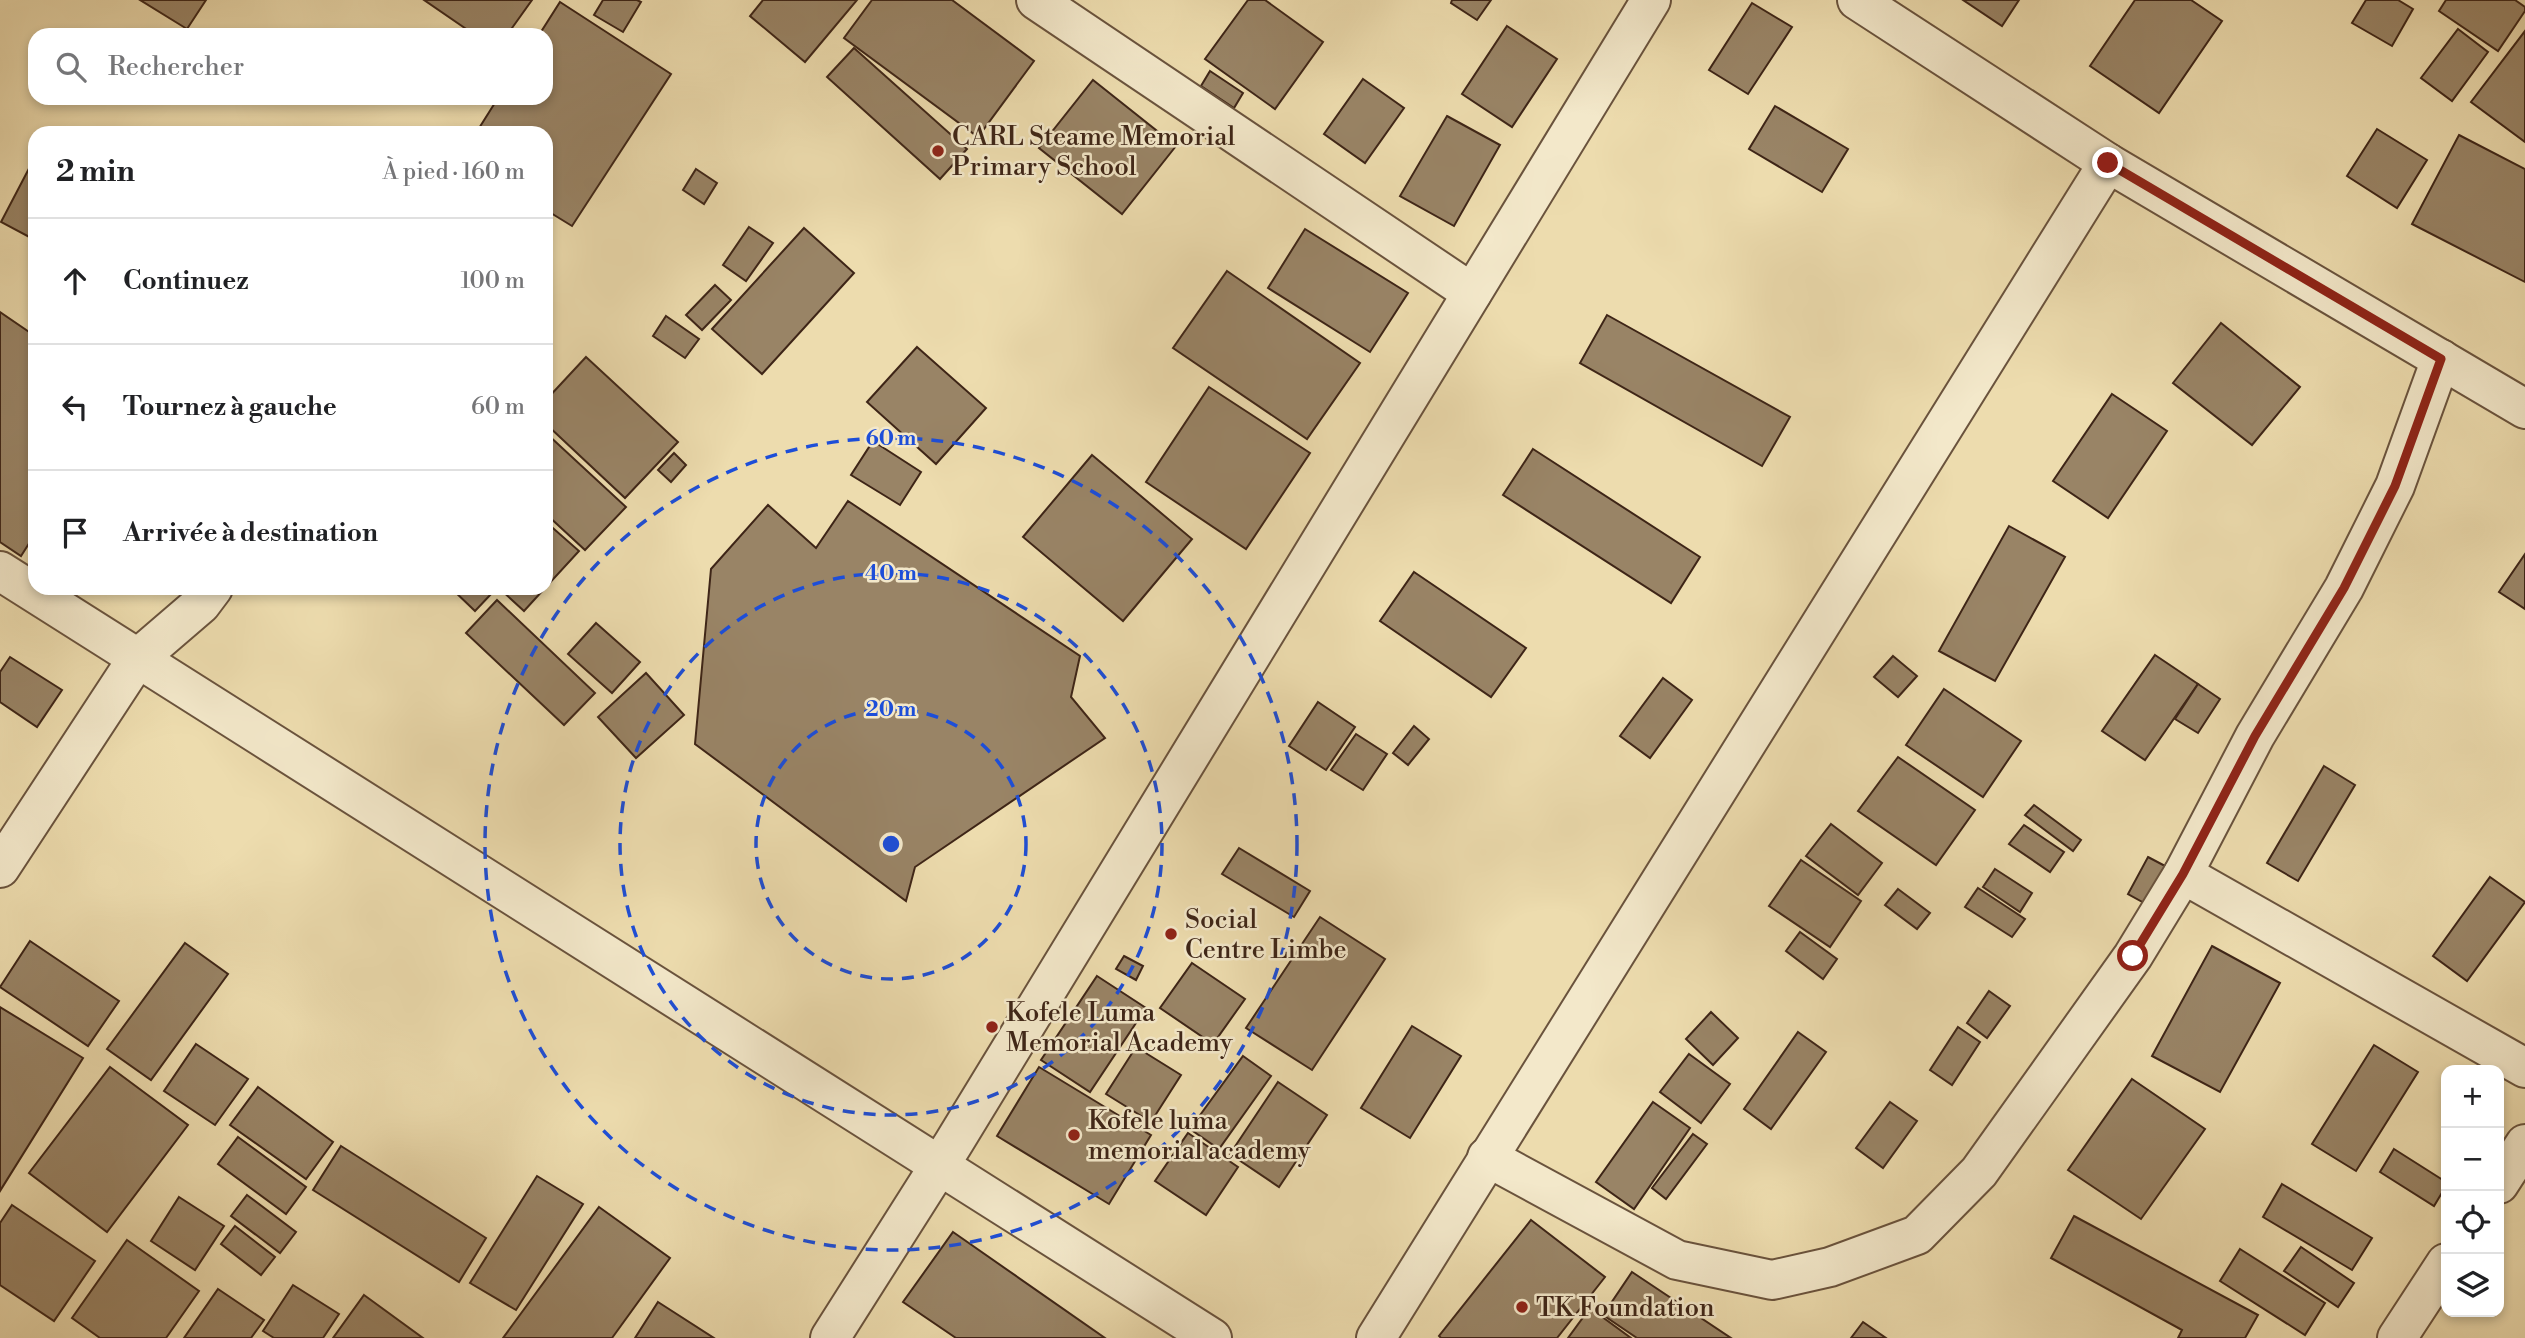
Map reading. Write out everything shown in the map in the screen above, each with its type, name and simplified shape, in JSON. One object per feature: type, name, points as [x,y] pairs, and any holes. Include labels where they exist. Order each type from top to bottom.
[{"type":"street","points":[[1036,0],[1472,293]]},
{"type":"street","points":[[831,1338],[939,1167],[1651,0]]},
{"type":"street","points":[[1857,0],[2108,163],[2525,409]]},
{"type":"street","points":[[1376,1338],[2108,163]]},
{"type":"street","points":[[1487,1157],[1677,1260],[1772,1280],[1830,1267],[1917,1235],[1979,1172],[2133,956],[2183,874],[2255,736],[2344,588],[2395,486],[2441,359]]},
{"type":"street","points":[[0,571],[28,589]]},
{"type":"street","points":[[37,595],[1212,1338]]},
{"type":"street","points":[[0,868],[137,659],[201,604],[208,595]]},
{"type":"street","points":[[2183,874],[2525,1068]]},
{"type":"street","points":[[2504,1176],[2525,1144]]},
{"type":"street","points":[[2396,1338],[2441,1270]]},
{"type":"building","points":[[140,0],[206,0],[185,28]]},
{"type":"building","points":[[424,0],[532,0],[512,28],[465,28]]},
{"type":"building","points":[[603,0],[641,2],[623,32],[594,15]]},
{"type":"building","points":[[763,0],[857,0],[805,62],[750,16]]},
{"type":"building","points":[[872,0],[952,0],[1034,61],[978,137],[844,38]]},
{"type":"building","points":[[1248,0],[1265,0],[1323,42],[1275,109],[1205,59]]},
{"type":"building","points":[[1452,0],[1491,0],[1477,20],[1451,3]]},
{"type":"building","points":[[1963,0],[2019,0],[2002,26]]},
{"type":"building","points":[[2135,0],[2191,0],[2222,21],[2159,113],[2090,66]]},
{"type":"building","points":[[2366,0],[2398,0],[2413,9],[2392,46],[2352,23]]},
{"type":"building","points":[[2446,0],[2515,0],[2525,7],[2525,11],[2498,51],[2439,11]]},
{"type":"building","points":[[560,2],[671,74],[572,226],[553,214],[553,126],[480,126],[494,105],[553,105],[553,28],[543,28]]},
{"type":"building","points":[[1752,3],[1792,27],[1748,94],[1709,70]]},
{"type":"building","points":[[1507,26],[1557,59],[1512,127],[1462,94]]},
{"type":"building","points":[[2458,29],[2488,52],[2452,101],[2421,78]]},
{"type":"building","points":[[2525,31],[2525,142],[2471,102]]},
{"type":"building","points":[[854,48],[967,149],[940,179],[827,77]]},
{"type":"building","points":[[1210,71],[1243,93],[1234,108],[1201,86]]},
{"type":"building","points":[[1363,79],[1404,108],[1365,163],[1324,134]]},
{"type":"building","points":[[1093,80],[1176,146],[1122,214],[1039,148]]},
{"type":"building","points":[[1775,106],[1848,149],[1822,192],[1749,149]]},
{"type":"building","points":[[1447,116],[1500,145],[1454,226],[1400,196]]},
{"type":"building","points":[[2377,129],[2427,160],[2397,208],[2347,176]]},
{"type":"building","points":[[2459,135],[2525,169],[2525,282],[2412,224]]},
{"type":"building","points":[[696,169],[717,183],[704,204],[683,190]]},
{"type":"building","points":[[28,170],[28,236],[1,222]]},
{"type":"building","points":[[749,227],[773,243],[746,281],[723,265]]},
{"type":"building","points":[[804,228],[854,273],[762,374],[712,329]]},
{"type":"building","points":[[1305,229],[1408,293],[1370,352],[1268,288]]},
{"type":"building","points":[[1227,271],[1360,363],[1307,439],[1173,348]]},
{"type":"building","points":[[715,285],[731,300],[702,330],[686,315]]},
{"type":"building","points":[[0,312],[28,331],[28,545],[21,556],[0,542]]},
{"type":"building","points":[[1607,315],[1790,417],[1762,466],[1580,363]]},
{"type":"building","points":[[666,316],[699,339],[685,358],[653,336]]},
{"type":"building","points":[[2221,323],[2300,387],[2252,445],[2173,383]]},
{"type":"building","points":[[917,347],[986,408],[936,464],[867,402]]},
{"type":"building","points":[[586,357],[678,442],[625,498],[553,431],[553,392]]},
{"type":"building","points":[[1209,387],[1310,453],[1246,549],[1146,482]]},
{"type":"building","points":[[2112,394],[2167,431],[2108,518],[2053,481]]},
{"type":"building","points":[[553,439],[626,507],[585,550],[553,520]]},
{"type":"building","points":[[873,441],[921,472],[900,505],[851,475]]},
{"type":"building","points":[[1533,449],[1700,557],[1671,603],[1503,495]]},
{"type":"building","points":[[674,453],[686,465],[671,482],[658,470]]},
{"type":"building","points":[[1092,455],[1192,539],[1123,621],[1023,537]]},
{"type":"building","points":[[848,501],[1080,656],[1071,697],[1105,738],[915,867],[906,901],[695,744],[711,569],[768,505],[816,548]]},
{"type":"building","points":[[2009,526],[2065,557],[1995,681],[1939,651]]},
{"type":"building","points":[[553,528],[579,551],[553,579]]},
{"type":"building","points":[[2525,554],[2525,609],[2499,592]]},
{"type":"building","points":[[1414,572],[1526,648],[1491,697],[1380,621]]},
{"type":"building","points":[[458,595],[490,595],[475,611]]},
{"type":"building","points":[[507,595],[539,595],[524,611]]},
{"type":"building","points":[[497,600],[595,693],[564,725],[466,633]]},
{"type":"building","points":[[596,623],[640,662],[612,693],[568,654]]},
{"type":"building","points":[[2155,655],[2198,684],[2145,760],[2102,731]]},
{"type":"building","points":[[1893,656],[1917,676],[1898,697],[1874,677]]},
{"type":"building","points":[[10,657],[62,690],[37,727],[0,702],[0,672]]},
{"type":"building","points":[[646,673],[684,715],[636,758],[598,717]]},
{"type":"building","points":[[1663,678],[1692,700],[1650,758],[1620,736]]},
{"type":"building","points":[[2198,684],[2220,699],[2198,733],[2175,719]]},
{"type":"building","points":[[1944,689],[2021,741],[1983,797],[1906,745]]},
{"type":"building","points":[[1318,702],[1355,727],[1326,770],[1289,746]]},
{"type":"building","points":[[1414,726],[1429,739],[1408,765],[1393,753]]},
{"type":"building","points":[[1356,734],[1387,754],[1363,790],[1331,770]]},
{"type":"building","points":[[1898,757],[1975,810],[1936,865],[1858,811]]},
{"type":"building","points":[[2324,766],[2355,785],[2298,881],[2267,863]]},
{"type":"building","points":[[2034,805],[2081,840],[2073,851],[2025,815]]},
{"type":"building","points":[[1831,824],[1882,863],[1858,895],[1806,856]]},
{"type":"building","points":[[2024,825],[2064,852],[2050,872],[2009,844]]},
{"type":"building","points":[[1239,848],[1310,891],[1294,917],[1222,874]]},
{"type":"building","points":[[2148,857],[2167,867],[2146,904],[2128,894]]},
{"type":"building","points":[[1801,860],[1861,901],[1830,947],[1769,906]]},
{"type":"building","points":[[1995,869],[2032,893],[2020,912],[1983,887]]},
{"type":"building","points":[[2490,877],[2525,902],[2467,981],[2433,956]]},
{"type":"building","points":[[1978,888],[2025,919],[2012,937],[1965,907]]},
{"type":"building","points":[[1898,889],[1930,913],[1917,929],[1885,905]]},
{"type":"building","points":[[1320,917],[1385,959],[1312,1070],[1246,1028]]},
{"type":"building","points":[[1800,932],[1837,959],[1823,979],[1786,951]]},
{"type":"building","points":[[30,941],[119,1001],[88,1046],[0,987]]},
{"type":"building","points":[[185,943],[228,974],[151,1080],[107,1049]]},
{"type":"building","points":[[2212,946],[2280,983],[2220,1092],[2152,1056]]},
{"type":"building","points":[[1124,956],[1143,966],[1136,980],[1116,969]]},
{"type":"building","points":[[1192,963],[1245,999],[1213,1044],[1160,1008]]},
{"type":"building","points":[[1097,976],[1146,1008],[1090,1092],[1041,1060]]},
{"type":"building","points":[[1989,991],[2010,1006],[1987,1038],[1967,1023]]},
{"type":"building","points":[[0,1007],[83,1058],[0,1191]]},
{"type":"building","points":[[1711,1012],[1738,1038],[1713,1065],[1686,1039]]},
{"type":"building","points":[[1412,1026],[1461,1056],[1410,1138],[1361,1108]]},
{"type":"building","points":[[1958,1027],[1980,1042],[1952,1085],[1930,1070]]},
{"type":"building","points":[[1798,1032],[1826,1052],[1771,1129],[1744,1109]]},
{"type":"building","points":[[196,1044],[248,1079],[215,1125],[164,1091]]},
{"type":"building","points":[[2374,1045],[2418,1072],[2356,1171],[2312,1144]]},
{"type":"building","points":[[1136,1047],[1181,1075],[1151,1122],[1106,1094]]},
{"type":"building","points":[[1689,1054],[1730,1084],[1701,1123],[1660,1092]]},
{"type":"building","points":[[1243,1056],[1271,1076],[1219,1149],[1190,1129]]},
{"type":"building","points":[[110,1067],[188,1125],[107,1232],[29,1173]]},
{"type":"building","name":"Kofele luma memorial academy","points":[[1039,1067],[1151,1135],[1109,1204],[997,1136]]},
{"type":"building","points":[[2132,1079],[2205,1129],[2141,1219],[2068,1170]]},
{"type":"building","points":[[1278,1082],[1327,1115],[1279,1187],[1230,1154]]},
{"type":"building","points":[[258,1087],[333,1142],[306,1179],[230,1125]]},
{"type":"building","points":[[1653,1102],[1690,1128],[1634,1209],[1596,1182]]},
{"type":"building","points":[[1890,1102],[1917,1121],[1883,1168],[1856,1148]]},
{"type":"building","points":[[1188,1133],[1238,1167],[1206,1215],[1155,1181]]},
{"type":"building","points":[[1693,1134],[1707,1144],[1666,1199],[1652,1188]]},
{"type":"building","points":[[238,1137],[306,1187],[286,1214],[218,1164]]},
{"type":"building","points":[[341,1146],[486,1238],[459,1282],[313,1190]]},
{"type":"building","points":[[2394,1149],[2441,1179],[2441,1194],[2434,1206],[2380,1172]]},
{"type":"building","points":[[537,1176],[583,1204],[516,1310],[470,1283]]},
{"type":"building","points":[[2282,1184],[2372,1238],[2352,1270],[2263,1217]]},
{"type":"building","points":[[247,1195],[296,1232],[280,1253],[231,1216]]},
{"type":"building","points":[[179,1197],[224,1226],[195,1270],[151,1241]]},
{"type":"building","points":[[12,1205],[95,1261],[54,1321],[0,1285],[0,1223]]},
{"type":"building","points":[[599,1207],[670,1258],[612,1338],[503,1338]]},
{"type":"building","points":[[2074,1216],[2258,1315],[2245,1338],[2178,1338],[2182,1330],[2051,1258]]},
{"type":"building","name":"TK Foundation","points":[[1531,1220],[1605,1277],[1557,1338],[1441,1338],[1439,1336]]},
{"type":"building","points":[[235,1226],[275,1257],[261,1275],[221,1244]]},
{"type":"building","points":[[953,1232],[1105,1338],[956,1338],[903,1302]]},
{"type":"building","points":[[127,1240],[199,1291],[166,1338],[100,1338],[72,1318]]},
{"type":"building","points":[[2301,1247],[2354,1283],[2338,1307],[2284,1271]]},
{"type":"building","points":[[2240,1249],[2325,1303],[2305,1335],[2220,1281]]},
{"type":"building","points":[[1632,1272],[1731,1338],[1637,1338],[1603,1315]]},
{"type":"building","points":[[293,1285],[339,1314],[323,1338],[274,1338],[263,1331]]},
{"type":"building","points":[[218,1289],[264,1320],[251,1338],[184,1338]]},
{"type":"building","points":[[364,1295],[423,1338],[333,1338]]},
{"type":"building","points":[[658,1302],[714,1338],[635,1338]]},
{"type":"building","points":[[1590,1308],[1631,1338],[1568,1338]]},
{"type":"building","points":[[1863,1322],[1886,1338],[1851,1338]]},
{"type":"place","name":"CARL Steame Memorial Primary School","points":[[938,151]]},
{"type":"place","name":"Social Centre Limbe","points":[[1171,934]]},
{"type":"place","name":"Kofele Luma Memorial Academy","points":[[992,1027]]},
{"type":"place","name":"Kofele luma memorial academy","points":[[1074,1135]]},
{"type":"place","name":"TK Foundation","points":[[1522,1307]]},
{"type":"route","points":[[2108,163],[2441,359],[2395,486],[2344,588],[2255,736],[2183,874],[2133,956]]}]
